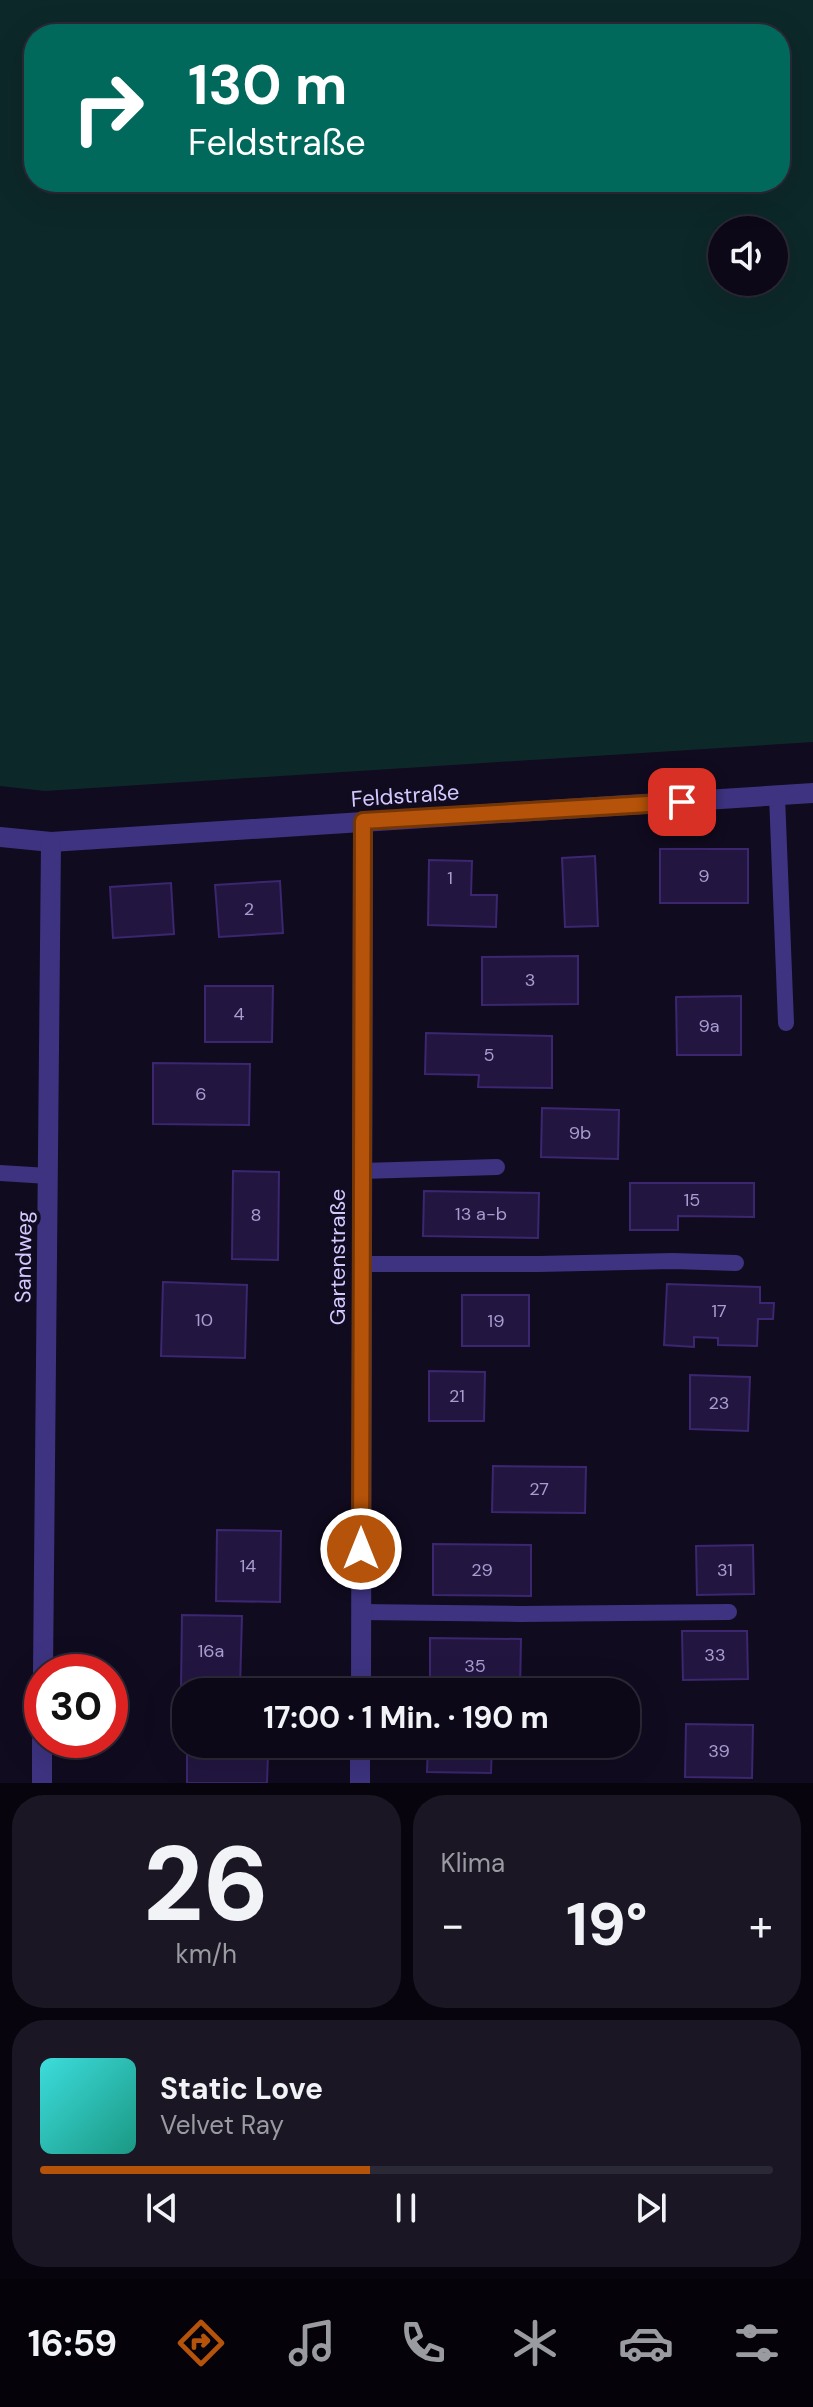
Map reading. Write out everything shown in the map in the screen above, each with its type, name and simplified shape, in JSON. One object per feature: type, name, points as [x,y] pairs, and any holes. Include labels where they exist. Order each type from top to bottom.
[{"type":"street","name":"Feldstraße","points":[[0,837],[51,842],[813,793]]},
{"type":"street","name":"Gartenstraße","points":[[361,1678],[363,821]]},
{"type":"street","name":"Sandweg","points":[[43,1654],[51,842]]},
{"type":"street","points":[[42,1758],[42,1783]]},
{"type":"street","points":[[360,1758],[360,1783]]},
{"type":"lane","points":[[777,796],[786,1023]]},
{"type":"lane","points":[[362,1171],[497,1167]]},
{"type":"lane","points":[[0,1173],[48,1176]]},
{"type":"lane","points":[[361,1264],[736,1263]]},
{"type":"lane","points":[[361,1612],[729,1612]]},
{"type":"green space","points":[[0,0],[813,0],[813,742],[45,791],[0,786]]},
{"type":"building","points":[[660,849],[748,849],[748,903],[660,903]]},
{"type":"building","points":[[595,856],[598,926],[565,927],[562,858]]},
{"type":"building","points":[[429,860],[472,861],[471,895],[497,895],[496,927],[428,925]]},
{"type":"building","points":[[280,881],[283,933],[219,937],[215,885]]},
{"type":"building","points":[[171,883],[174,934],[113,938],[110,887]]},
{"type":"building","points":[[578,956],[578,1004],[482,1005],[482,957]]},
{"type":"building","points":[[205,986],[273,986],[272,1042],[205,1042]]},
{"type":"building","points":[[741,996],[741,1055],[677,1055],[676,997]]},
{"type":"building","points":[[426,1033],[552,1036],[552,1088],[478,1087],[479,1075],[425,1074]]},
{"type":"building","points":[[153,1063],[250,1064],[249,1125],[153,1124]]},
{"type":"building","points":[[542,1108],[619,1110],[618,1159],[541,1157]]},
{"type":"building","points":[[233,1171],[279,1172],[278,1260],[232,1259]]},
{"type":"building","points":[[630,1183],[754,1183],[754,1217],[678,1216],[678,1230],[630,1230]]},
{"type":"building","points":[[424,1191],[539,1193],[538,1238],[423,1236]]},
{"type":"building","points":[[163,1282],[247,1285],[245,1358],[161,1356]]},
{"type":"building","points":[[667,1284],[760,1287],[760,1303],[774,1303],[773,1319],[758,1319],[757,1346],[718,1345],[718,1338],[694,1337],[694,1347],[664,1345]]},
{"type":"building","points":[[462,1295],[529,1295],[529,1346],[462,1346]]},
{"type":"building","points":[[429,1371],[485,1372],[484,1421],[429,1421]]},
{"type":"building","points":[[690,1375],[750,1377],[748,1431],[690,1429]]},
{"type":"building","points":[[493,1466],[586,1467],[585,1513],[492,1512]]},
{"type":"building","points":[[217,1530],[281,1531],[280,1602],[216,1601]]},
{"type":"building","points":[[433,1544],[531,1545],[531,1596],[433,1595]]},
{"type":"building","points":[[753,1545],[754,1594],[697,1595],[696,1546]]},
{"type":"building","points":[[182,1615],[242,1616],[240,1678],[181,1678]]},
{"type":"building","points":[[682,1631],[747,1631],[748,1679],[683,1680]]},
{"type":"building","points":[[430,1638],[521,1639],[520,1678],[430,1678]]},
{"type":"building","points":[[686,1724],[753,1725],[752,1778],[685,1777]]},
{"type":"building","points":[[187,1758],[268,1758],[267,1783],[187,1783]]},
{"type":"building","points":[[428,1758],[492,1758],[491,1773],[427,1772]]},
{"type":"route","points":[[361,1549],[363,821],[682,802]]}]
